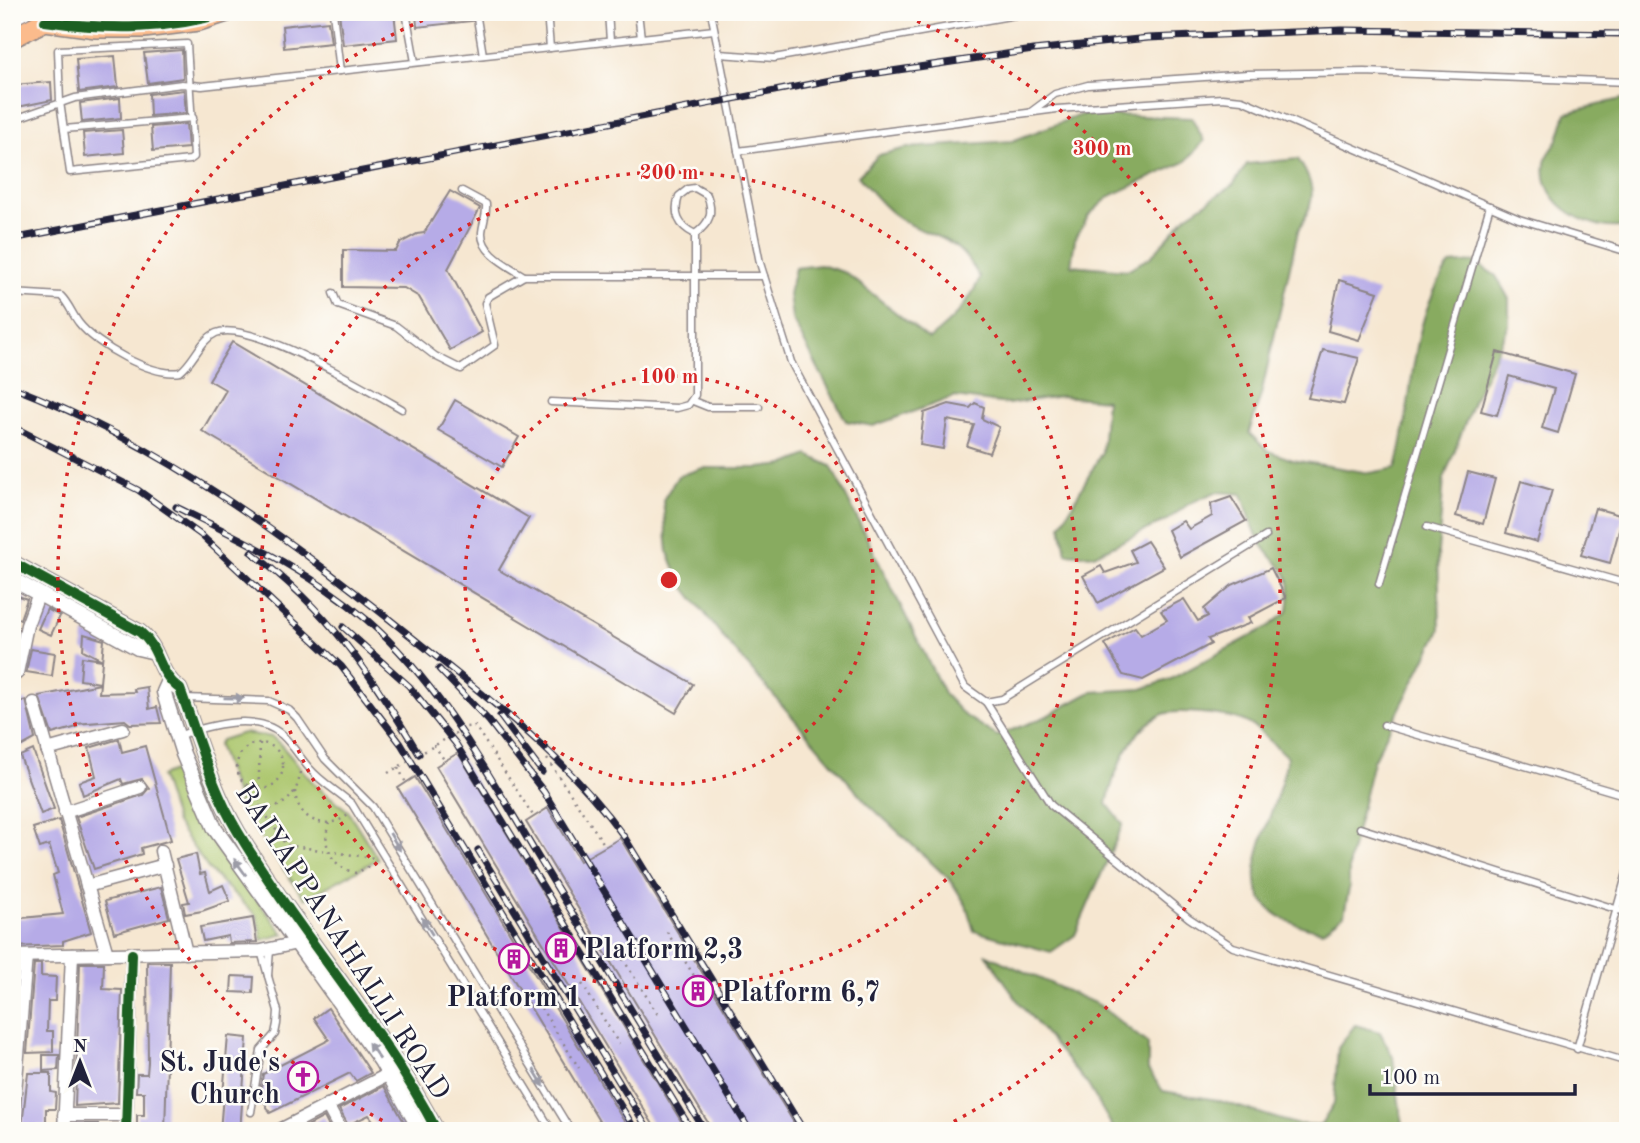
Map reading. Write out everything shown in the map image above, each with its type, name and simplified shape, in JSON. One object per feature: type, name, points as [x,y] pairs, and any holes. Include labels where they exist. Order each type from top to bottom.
[{"type":"main road","points":[[12,29],[43,17],[96,28],[144,28],[199,21],[227,12]]},
{"type":"main road","points":[[12,38],[43,17]]},
{"type":"street","points":[[12,19],[24,12]]},
{"type":"street","points":[[12,562],[147,638],[153,643],[169,681]]},
{"type":"street","points":[[12,579],[138,648],[155,652]]},
{"type":"street","points":[[17,673],[27,625],[39,593]]},
{"type":"street","name":"BAIYAPPANAHALLI ROAD","points":[[421,1131],[389,1074],[303,939],[239,833],[216,788],[180,689],[169,681],[164,692],[177,736],[215,829],[303,939],[395,1055],[437,1131]]},
{"type":"street","points":[[34,703],[107,954]]},
{"type":"street","points":[[47,750],[123,729]]},
{"type":"street","points":[[65,812],[140,787]]},
{"type":"street","points":[[161,851],[186,953]]},
{"type":"street","points":[[87,886],[164,865]]},
{"type":"street","points":[[12,1130],[19,956],[266,950],[303,939]]},
{"type":"street","points":[[126,1131],[132,954]]},
{"type":"street","points":[[64,1131],[72,955]]},
{"type":"street","points":[[278,1131],[389,1074]]},
{"type":"street","points":[[327,1105],[341,1131]]},
{"type":"street","points":[[64,1115],[127,1115]]},
{"type":"lane","points":[[333,12],[340,71]]},
{"type":"lane","points":[[406,12],[415,62]]},
{"type":"lane","points":[[476,12],[483,55]]},
{"type":"lane","points":[[547,12],[550,48]]},
{"type":"lane","points":[[608,12],[610,41]]},
{"type":"lane","points":[[638,12],[641,38]]},
{"type":"lane","points":[[711,12],[764,276],[790,362],[965,687],[985,702],[1051,805],[1189,918],[1233,947],[1628,1062]]},
{"type":"lane","points":[[719,54],[774,58],[1033,12]]},
{"type":"lane","points":[[12,120],[75,98],[714,30]]},
{"type":"lane","points":[[187,44],[196,152],[190,160],[70,172],[60,102],[58,50],[187,44]]},
{"type":"lane","points":[[1031,112],[1055,94],[1087,85],[1248,74],[1364,72],[1628,82]]},
{"type":"lane","points":[[738,151],[1031,112],[1223,98],[1241,100],[1519,219],[1628,252]]},
{"type":"lane","points":[[64,129],[193,118]]},
{"type":"lane","points":[[695,188],[707,195],[711,210],[706,226],[695,234],[683,228],[676,212],[679,196],[688,189],[695,188]]},
{"type":"lane","points":[[462,191],[486,204],[482,236],[486,245],[500,261],[524,276]]},
{"type":"lane","points":[[1379,584],[1490,206]]},
{"type":"lane","points":[[551,402],[677,408],[692,401],[695,395],[695,234]]},
{"type":"lane","points":[[333,293],[338,305],[396,326],[435,356],[461,369],[495,345],[485,303],[488,297],[524,276],[764,276]]},
{"type":"lane","points":[[12,293],[61,296],[78,322],[110,349],[159,371],[180,372],[213,335],[234,331],[278,345],[402,409]]},
{"type":"lane","points":[[692,401],[708,407],[759,407]]},
{"type":"lane","points":[[1427,527],[1628,584]]},
{"type":"lane","points":[[985,702],[1002,699],[1266,536]]},
{"type":"lane","points":[[166,700],[255,699],[269,701],[289,710],[325,759],[373,807],[571,1131]]},
{"type":"lane","points":[[177,736],[211,726],[251,723],[272,727],[289,741],[311,770],[354,807],[552,1131]]},
{"type":"lane","points":[[1384,724],[1628,796]]},
{"type":"lane","points":[[1360,828],[1628,913]]},
{"type":"lane","points":[[1577,1049],[1628,869]]},
{"type":"lane","points":[[444,953],[457,944]]},
{"type":"lane","points":[[251,1112],[261,1050],[275,1034],[277,1024],[278,1011],[268,976],[266,950]]},
{"type":"lane","points":[[503,1049],[517,1042]]},
{"type":"path","points":[[388,773],[466,727],[475,726],[534,817]]},
{"type":"path","points":[[260,743],[258,803],[286,845],[328,851],[383,859],[356,873],[337,864],[328,851],[326,836],[329,823]]},
{"type":"path","points":[[260,743],[273,747],[283,763],[276,782],[259,788],[246,783],[237,766],[244,750],[260,743]]},
{"type":"path","points":[[434,745],[445,761]]},
{"type":"path","points":[[547,759],[604,844]]},
{"type":"path","points":[[398,767],[406,783]]},
{"type":"path","points":[[300,771],[295,791],[297,805],[316,822],[329,823],[343,819],[354,807]]},
{"type":"path","points":[[262,809],[279,806],[295,791]]},
{"type":"path","points":[[667,932],[704,992]]},
{"type":"path","points":[[624,959],[660,1018]]},
{"type":"path","points":[[582,984],[619,1044]]},
{"type":"path","points":[[541,1008],[579,1068]]},
{"type":"green space","points":[[1628,99],[1628,226],[1614,227],[1585,221],[1559,204],[1550,192],[1545,178],[1545,163],[1558,139],[1566,113]]},
{"type":"green space","points":[[1083,114],[1192,118],[1204,141],[1185,162],[1110,196],[1089,215],[1075,239],[1071,265],[1127,270],[1151,257],[1186,216],[1233,185],[1247,164],[1298,159],[1304,169],[1311,187],[1311,203],[1298,231],[1261,395],[1249,433],[1268,451],[1293,460],[1370,473],[1396,468],[1419,337],[1436,287],[1450,264],[1475,262],[1496,276],[1509,299],[1509,325],[1473,402],[1444,479],[1438,551],[1440,630],[1373,761],[1349,861],[1349,889],[1344,915],[1323,931],[1287,920],[1266,905],[1257,885],[1257,863],[1287,757],[1259,731],[1241,720],[1213,714],[1177,712],[1161,715],[1140,731],[1119,766],[1107,804],[1123,824],[1075,935],[1051,952],[974,931],[966,905],[951,881],[866,802],[723,637],[679,580],[668,552],[663,500],[678,476],[703,468],[784,465],[808,455],[831,466],[945,695],[964,715],[997,736],[1045,717],[1091,692],[1142,689],[1171,679],[1268,627],[1288,611],[1290,595],[1287,576],[1259,540],[1242,494],[1216,492],[1190,503],[1167,520],[1094,555],[1066,553],[1061,525],[1102,452],[1106,400],[1061,396],[1008,404],[954,397],[873,426],[846,421],[792,319],[789,294],[795,268],[821,265],[846,273],[929,339],[959,312],[980,278],[961,251],[895,215],[858,176],[879,155],[907,148],[1012,141]]},
{"type":"green space","points":[[243,733],[272,737],[281,745],[315,785],[348,811],[378,859],[305,899],[242,812],[218,745],[221,740]]},
{"type":"green space","points":[[183,767],[217,850],[284,934],[262,940],[257,916],[210,871],[176,823],[161,776]]},
{"type":"green space","points":[[987,955],[1099,1005],[1148,1044],[1148,1070],[1163,1091],[1217,1100],[1295,1124],[1321,1125],[1334,1103],[1338,1048],[1355,1025],[1380,1032],[1393,1057],[1403,1131],[1115,1131],[1088,1085],[1017,1000]]},
{"type":"building","points":[[339,12],[394,12],[397,39],[343,45]]},
{"type":"building","points":[[416,12],[470,12],[472,21],[417,27]]},
{"type":"building","points":[[328,21],[331,43],[284,48],[282,26]]},
{"type":"building","points":[[182,50],[183,78],[148,83],[144,53]]},
{"type":"building","points":[[115,56],[118,87],[79,92],[76,59]]},
{"type":"building","points":[[51,82],[52,100],[13,108],[12,85]]},
{"type":"building","points":[[184,90],[186,113],[150,116],[149,94]]},
{"type":"building","points":[[120,98],[121,118],[82,122],[80,103]]},
{"type":"building","points":[[186,124],[188,148],[153,151],[151,127]]},
{"type":"building","points":[[122,130],[124,153],[85,157],[83,133]]},
{"type":"building","points":[[450,191],[480,208],[448,269],[482,332],[450,350],[419,297],[404,288],[343,287],[343,250],[396,251],[400,243],[424,233]]},
{"type":"building","points":[[1339,280],[1378,292],[1359,340],[1328,331]]},
{"type":"building","points":[[232,342],[529,518],[499,570],[693,684],[676,713],[202,431],[226,390],[209,380]]},
{"type":"building","points":[[1323,350],[1359,358],[1344,404],[1308,398]]},
{"type":"building","points":[[1497,352],[1575,374],[1558,433],[1542,428],[1554,389],[1509,376],[1497,415],[1481,411]]},
{"type":"building","points":[[455,400],[519,437],[502,467],[438,430]]},
{"type":"building","points":[[975,403],[984,407],[982,419],[999,427],[989,453],[967,446],[974,425],[947,420],[943,449],[920,445],[924,413],[949,404],[970,408]]},
{"type":"building","points":[[1468,472],[1495,479],[1483,524],[1456,516]]},
{"type":"building","points":[[1521,481],[1552,490],[1537,542],[1506,533]]},
{"type":"building","points":[[1231,497],[1246,521],[1180,557],[1168,530],[1183,521],[1189,529],[1212,516],[1211,504]]},
{"type":"building","points":[[1595,508],[1623,516],[1610,563],[1581,555]]},
{"type":"building","points":[[1147,541],[1164,567],[1098,603],[1083,576],[1101,566],[1105,573],[1136,562],[1130,550]]},
{"type":"building","points":[[1271,568],[1286,598],[1248,618],[1251,623],[1208,639],[1211,644],[1143,680],[1123,675],[1105,644],[1135,627],[1141,635],[1167,620],[1161,611],[1184,599],[1198,621],[1208,616],[1204,609],[1232,585]]},
{"type":"building","points":[[12,594],[27,599],[20,619],[12,617]]},
{"type":"building","points":[[47,609],[60,616],[51,635],[38,629]]},
{"type":"building","points":[[84,634],[104,640],[100,683],[80,680],[82,657],[102,660],[83,650]]},
{"type":"building","points":[[31,649],[55,653],[52,676],[26,672]]},
{"type":"building","points":[[100,684],[99,693],[135,692],[134,689],[147,687],[149,709],[157,707],[161,723],[130,724],[125,720],[76,724],[77,727],[52,734],[39,696]]},
{"type":"building","points":[[26,700],[35,739],[22,746],[12,722],[12,704]]},
{"type":"building","points":[[119,739],[122,752],[145,746],[171,840],[141,848],[142,854],[94,869],[76,817],[143,795],[149,788],[142,779],[123,784],[121,779],[83,795],[79,782],[96,776],[89,748]]},
{"type":"building","points":[[33,750],[54,809],[41,814],[20,756]]},
{"type":"building","name":"Platform 2,3","points":[[458,753],[687,1131],[657,1131],[436,766]]},
{"type":"building","name":"Platform 1","points":[[415,777],[630,1131],[605,1131],[398,788]]},
{"type":"building","points":[[548,808],[580,861],[620,838],[799,1131],[713,1131],[526,822]]},
{"type":"building","points":[[59,820],[91,932],[63,941],[63,945],[12,947],[12,919],[63,914],[53,875],[58,873],[49,845],[40,848],[33,828]]},
{"type":"building","points":[[196,854],[200,874],[205,873],[210,891],[223,885],[230,901],[185,914],[183,903],[189,902],[176,859]]},
{"type":"building","points":[[161,887],[169,918],[114,933],[105,901]]},
{"type":"building","points":[[253,918],[257,942],[229,943],[228,936],[203,941],[200,927]]},
{"type":"building","points":[[147,962],[170,962],[165,1131],[137,1131],[137,1115],[144,1115],[144,1092],[136,1092],[137,1074],[147,1074],[148,1062]]},
{"type":"building","points":[[80,963],[104,963],[103,989],[122,990],[118,1103],[75,1106]]},
{"type":"building","points":[[34,964],[41,964],[41,976],[56,977],[55,1001],[48,1001],[47,1031],[53,1031],[53,1052],[27,1053]]},
{"type":"building","points":[[12,965],[17,965],[12,1018]]},
{"type":"building","points":[[232,976],[254,977],[253,993],[231,992]]},
{"type":"building","name":"St. Jude's Church","points":[[328,1008],[371,1073],[356,1081],[350,1073],[270,1113],[260,1093],[263,1074],[329,1040],[314,1018]]},
{"type":"building","points":[[228,1036],[247,1038],[240,1131],[220,1131]]},
{"type":"building","points":[[43,1055],[59,1055],[58,1070],[43,1071]]},
{"type":"building","points":[[28,1073],[51,1073],[51,1092],[56,1093],[55,1109],[46,1109],[46,1126],[22,1126]]},
{"type":"building","points":[[384,1086],[409,1131],[381,1131],[369,1115],[348,1125],[339,1109]]},
{"type":"building","points":[[324,1117],[331,1131],[298,1131]]},
{"type":"building","points":[[74,1124],[98,1124],[98,1131],[74,1131]]},
{"type":"railway","points":[[12,239],[831,80],[1033,50],[1148,38],[1342,30],[1628,34]]},
{"type":"railway","points":[[12,387],[123,438],[225,498],[370,604],[529,733],[603,809],[625,838],[804,1131]]},
{"type":"railway","points":[[12,426],[138,490],[201,535],[341,666],[401,744],[636,1131]]},
{"type":"railway","points":[[176,507],[323,586],[367,620],[418,672],[481,761],[705,1131]]},
{"type":"railway","points":[[251,552],[304,597],[346,644],[419,754]]},
{"type":"railway","points":[[343,627],[409,686],[456,744],[692,1131]]},
{"type":"railway","points":[[439,669],[489,721],[544,792],[750,1131]]},
{"type":"railway","points":[[500,716],[542,772]]},
{"type":"railway","points":[[478,850],[649,1131]]},
{"type":"cycle path","points":[[45,21],[91,26],[159,26],[227,12]]},
{"type":"cycle path","points":[[12,562],[140,632],[147,639],[167,676],[180,689],[213,780],[238,832],[287,907],[391,1053],[437,1131]]},
{"type":"cycle path","points":[[126,1131],[132,954]]},
{"type":"place","name":"Platform 2,3","points":[[561,948]]},
{"type":"place","name":"Platform 1","points":[[514,959]]},
{"type":"place","name":"Platform 6,7","points":[[698,991]]},
{"type":"place","name":"St. Jude's Church","points":[[303,1077]]}]
